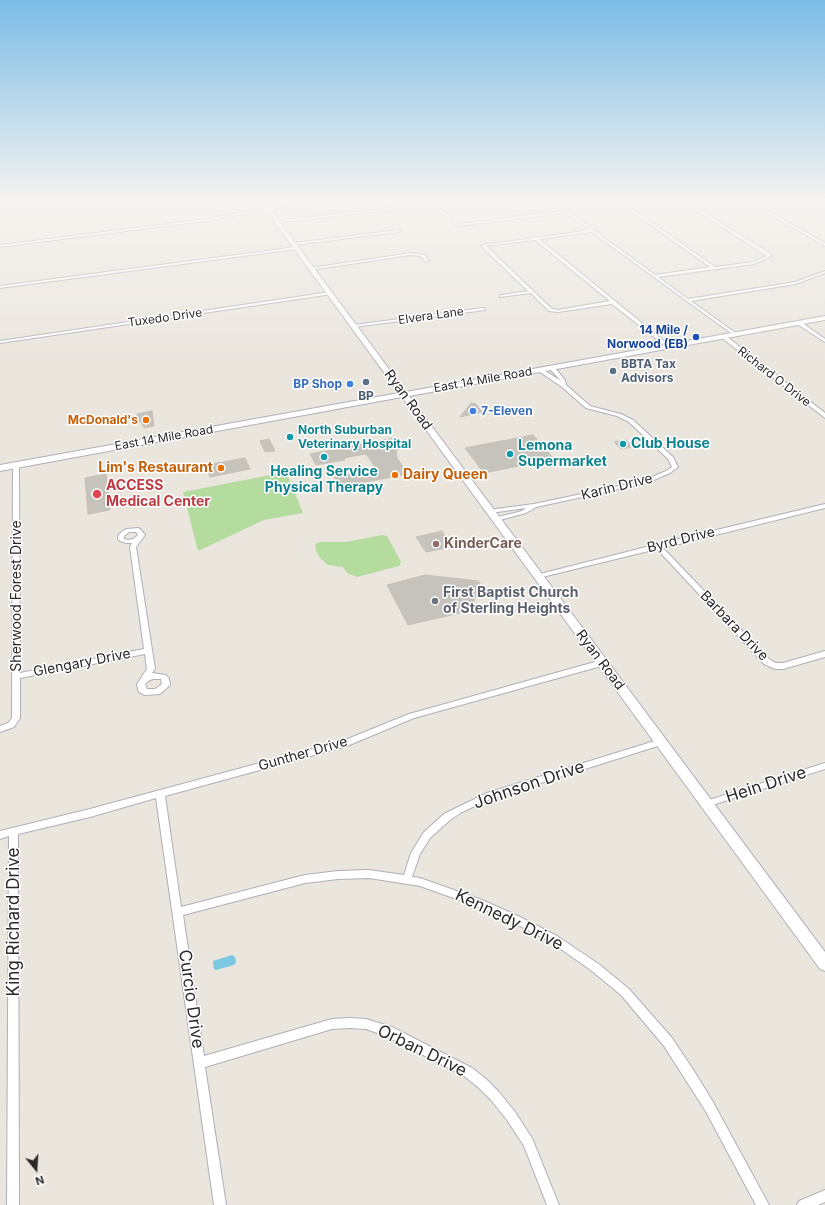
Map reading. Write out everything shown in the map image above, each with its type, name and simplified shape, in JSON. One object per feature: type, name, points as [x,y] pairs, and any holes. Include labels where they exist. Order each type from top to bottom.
[{"type":"main road","name":"Ryan Road","points":[[303,258],[825,964]]},
{"type":"main road","name":"East 14 Mile Road","points":[[0,468],[825,318]]},
{"type":"street","points":[[0,287],[206,258]]},
{"type":"street","points":[[309,267],[379,258]]},
{"type":"street","points":[[497,258],[531,292],[551,310],[556,312],[614,302]]},
{"type":"street","points":[[561,258],[668,347]]},
{"type":"street","points":[[630,258],[735,335]]},
{"type":"street","points":[[700,258],[714,268]]},
{"type":"street","points":[[655,276],[754,262],[764,258]]},
{"type":"street","points":[[687,300],[796,283],[824,274]]},
{"type":"street","points":[[502,296],[531,292]]},
{"type":"street","name":"Tuxedo Drive","points":[[0,342],[330,294]]},
{"type":"street","name":"Elvera Lane","points":[[355,328],[377,326],[379,324],[483,309]]},
{"type":"street","points":[[799,323],[825,341]]},
{"type":"street","name":"Richard O Drive","points":[[724,337],[825,416]]},
{"type":"street","name":"Karin Drive","points":[[552,368],[563,381],[564,386]]},
{"type":"street","name":"Karin Drive","points":[[493,515],[527,506],[534,506],[645,482],[668,472],[675,466],[671,458],[631,421],[619,415],[588,408],[564,386],[540,370]]},
{"type":"street","name":"Sherwood Forest Drive","points":[[0,729],[11,725],[16,718],[16,465]]},
{"type":"street","name":"Karin Drive","points":[[493,515],[524,512],[534,506]]},
{"type":"street","name":"Byrd Drive","points":[[538,576],[825,506]]},
{"type":"street","points":[[138,530],[141,533],[138,539],[133,547],[121,539],[121,535],[125,531],[138,530]]},
{"type":"street","points":[[125,542],[132,542],[138,539]]},
{"type":"street","name":"Barbara Drive","points":[[658,546],[770,664],[783,666],[825,654]]},
{"type":"street","name":"Glengary Drive","points":[[133,547],[151,669],[145,679]]},
{"type":"street","name":"Glengary Drive","points":[[17,676],[148,650]]},
{"type":"street","name":"Gunther Drive","points":[[0,834],[90,813],[347,743],[412,716],[602,663]]},
{"type":"street","name":"Glengary Drive","points":[[151,669],[160,676]]},
{"type":"street","points":[[152,676],[160,676],[165,679],[166,684],[161,690],[153,693],[142,690],[141,684],[145,679],[152,676]]},
{"type":"street","name":"Johnson Drive","points":[[407,879],[416,853],[428,835],[447,817],[459,810],[493,794],[661,742]]},
{"type":"street","name":"Hein Drive","points":[[706,804],[825,766]]},
{"type":"street","name":"Curcio Drive","points":[[160,794],[179,912],[220,1205]]},
{"type":"street","name":"King Richard Drive","points":[[13,1205],[14,831]]},
{"type":"street","name":"Kennedy Drive","points":[[179,912],[306,879],[338,875],[369,874],[407,879],[445,890],[479,903],[554,939],[596,968],[625,992],[668,1042],[709,1106],[763,1205]]},
{"type":"street","name":"Orban Drive","points":[[200,1063],[332,1024],[366,1024],[388,1031],[468,1072],[495,1096],[511,1116],[528,1142],[553,1205]]},
{"type":"street","points":[[803,1205],[825,1196]]},
{"type":"green space","points":[[286,472],[303,513],[264,520],[198,551],[183,492]]},
{"type":"green space","points":[[382,535],[387,536],[401,562],[399,566],[357,577],[347,573],[343,567],[328,565],[320,558],[316,550],[315,544],[320,542],[346,542]]},
{"type":"water","points":[[232,955],[235,957],[236,962],[234,965],[216,970],[214,969],[213,961]]},
{"type":"building","name":"7-Eleven","points":[[471,403],[476,404],[482,412],[460,417]]},
{"type":"building","name":"McDonald's","points":[[152,411],[154,426],[144,428],[141,421],[139,422],[137,414]]},
{"type":"building","name":"Lemona Supermarket","points":[[533,435],[554,459],[484,473],[465,448]]},
{"type":"building","points":[[394,438],[401,449],[396,450],[397,458],[408,474],[339,487],[334,477],[376,469],[367,455],[365,454],[344,458],[345,460],[316,465],[310,454]]},
{"type":"building","points":[[269,439],[275,451],[265,452],[260,441]]},
{"type":"building","name":"Club House","points":[[626,440],[633,447],[621,449],[614,442]]},
{"type":"building","points":[[245,458],[250,469],[210,477],[206,465]]},
{"type":"building","name":"ACCESS Medical Center","points":[[106,474],[110,510],[88,514],[85,478]]},
{"type":"building","name":"KinderCare","points":[[442,531],[452,547],[426,552],[416,537]]},
{"type":"building","name":"First Baptist Church of Sterling Heights","points":[[425,575],[479,581],[478,582],[480,583],[477,597],[475,597],[473,606],[458,610],[460,613],[408,625],[387,585]]},
{"type":"place","name":"14 Mile / Norwood (EB)","points":[[696,337]]},
{"type":"place","name":"BBTA Tax Advisors","points":[[613,371]]},
{"type":"place","name":"BP","points":[[366,382]]},
{"type":"place","name":"BP Shop","points":[[350,384]]},
{"type":"place","name":"7-Eleven","points":[[473,411]]},
{"type":"place","name":"McDonald's","points":[[146,420]]},
{"type":"place","name":"North Suburban Veterinary Hospital","points":[[290,437]]},
{"type":"place","name":"Club House","points":[[623,444]]},
{"type":"place","name":"Lemona Supermarket","points":[[510,454]]},
{"type":"place","name":"Healing Service Physical Therapy","points":[[324,457]]},
{"type":"place","name":"Lim's Restaurant","points":[[221,468]]},
{"type":"place","name":"Dairy Queen","points":[[395,475]]},
{"type":"place","name":"ACCESS Medical Center","points":[[97,494]]},
{"type":"place","name":"KinderCare","points":[[436,544]]},
{"type":"place","name":"First Baptist Church of Sterling Heights","points":[[435,601]]}]
